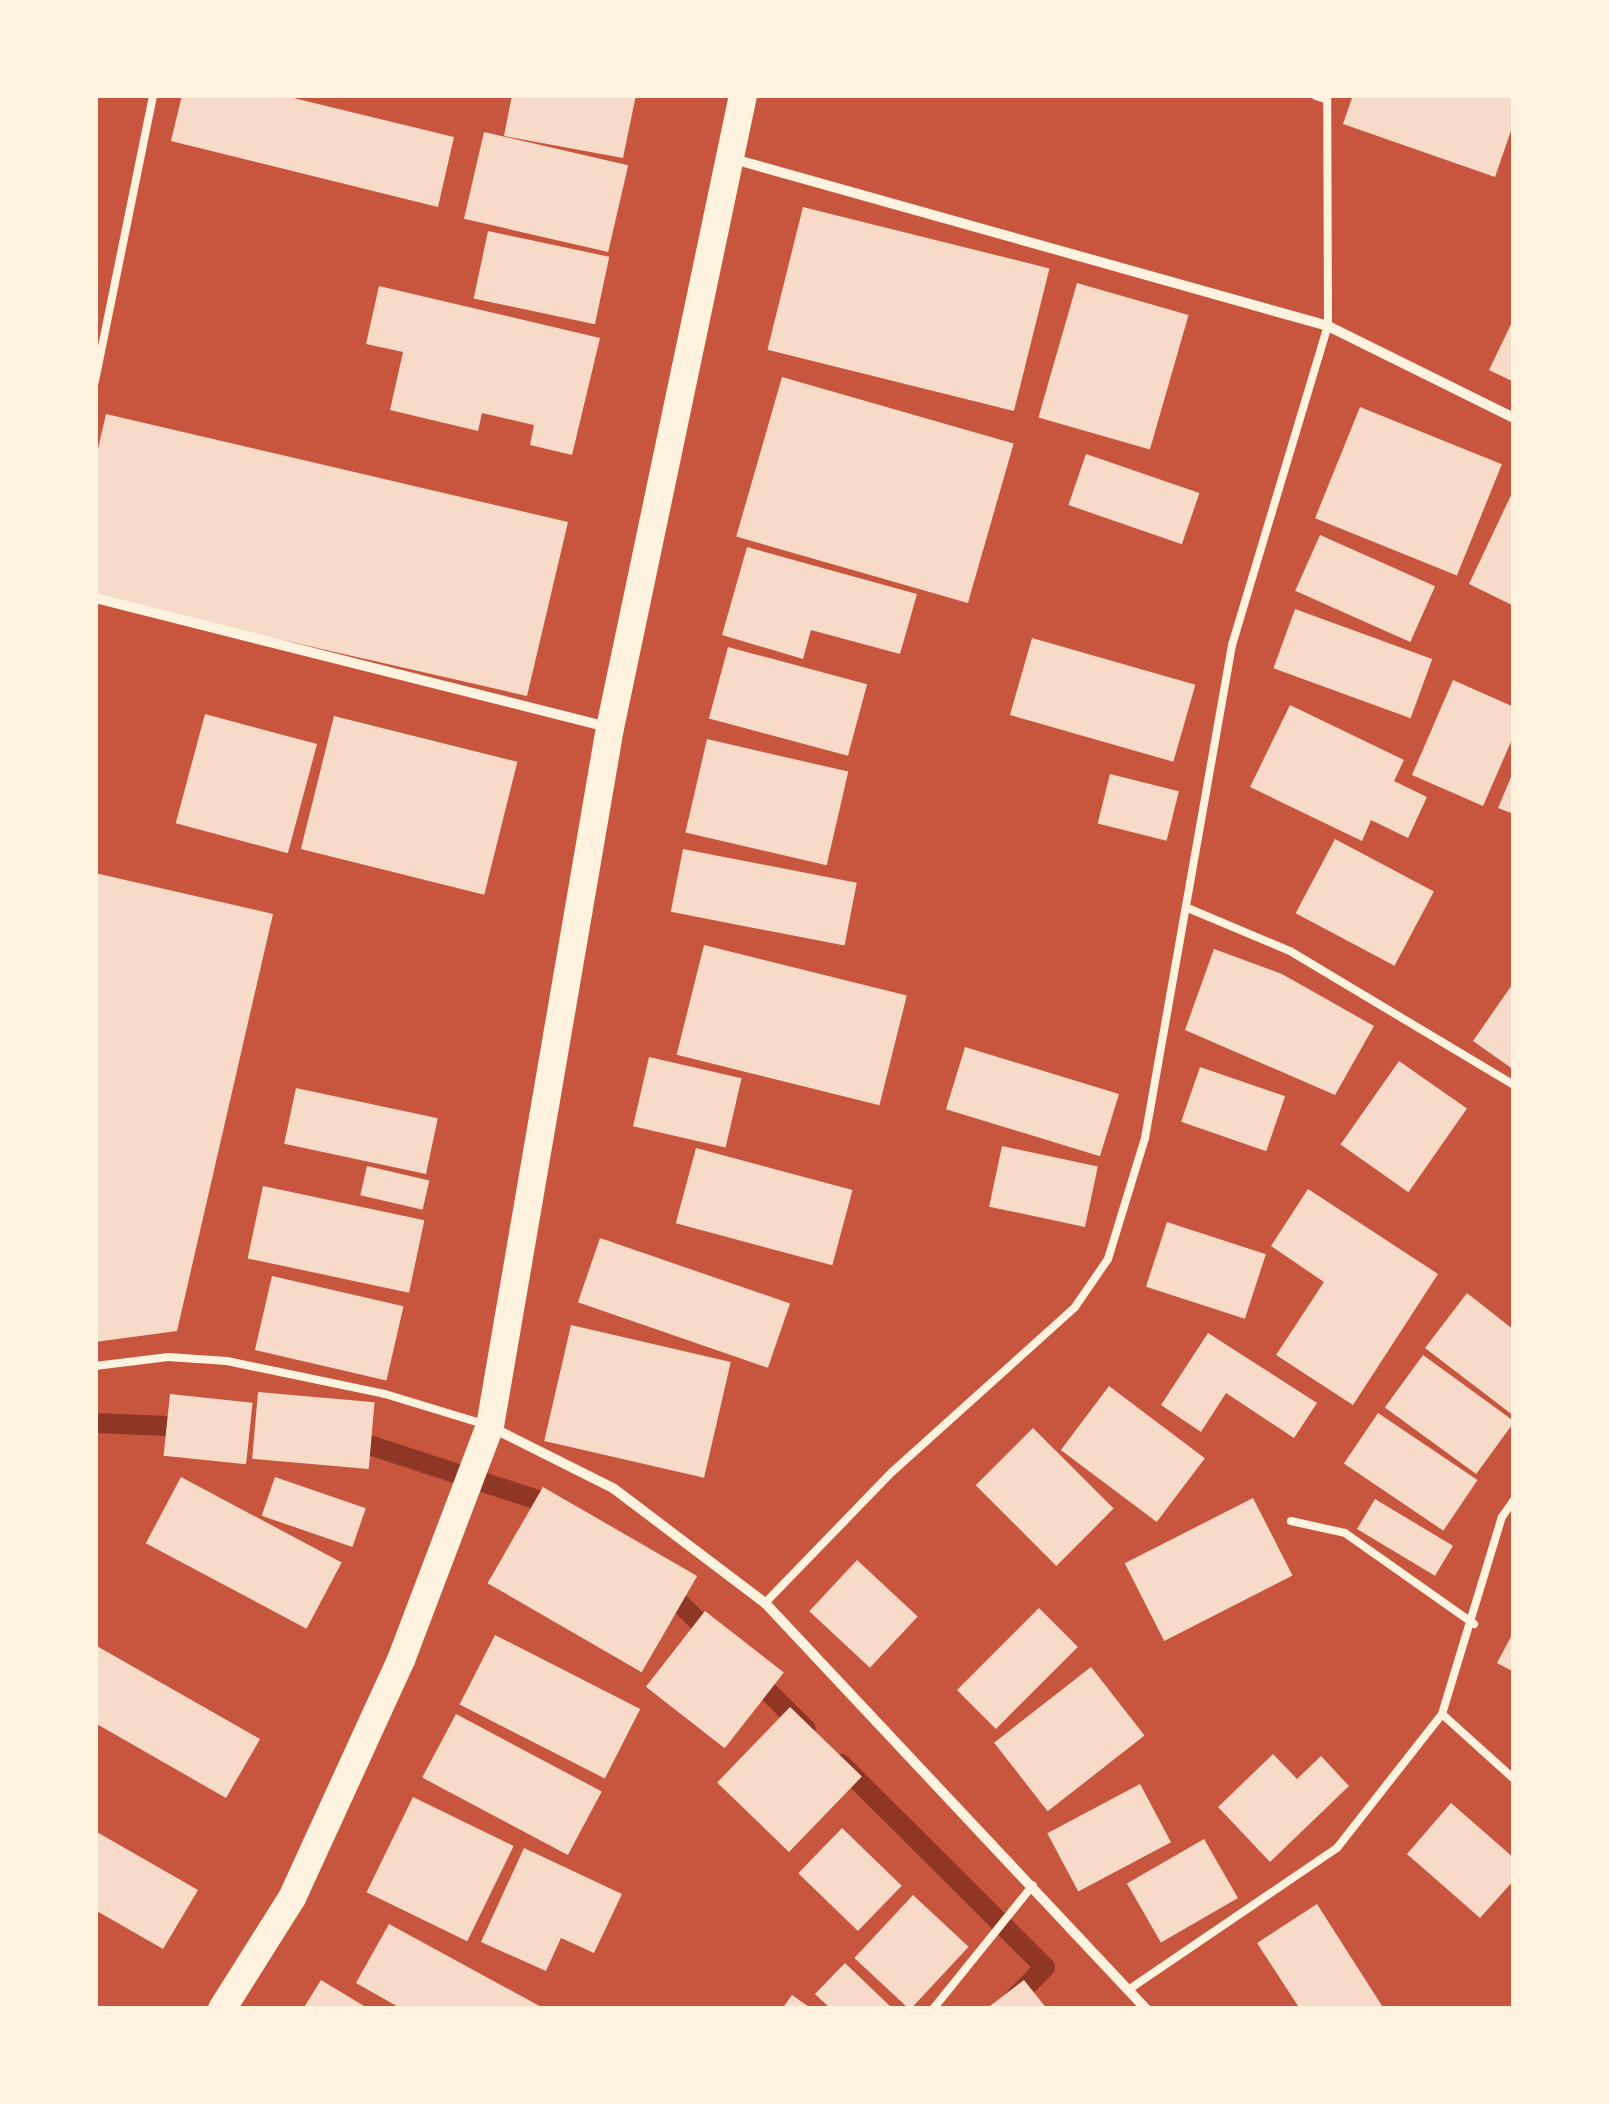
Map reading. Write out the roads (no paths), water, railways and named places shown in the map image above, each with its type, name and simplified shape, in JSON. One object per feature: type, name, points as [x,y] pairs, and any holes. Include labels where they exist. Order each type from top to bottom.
[{"type":"highway","points":[[222,2009],[292,1898],[401,1660],[490,1426],[610,728],[743,95]]},
{"type":"street","points":[[729,158],[1328,326],[1514,418]]},
{"type":"street","points":[[95,598],[610,728]]},
{"type":"street","points":[[490,1426],[613,1488],[764,1603],[1131,1988],[1146,2009]]},
{"type":"lane","points":[[95,381],[153,95]]},
{"type":"lane","points":[[764,1603],[892,1472],[1074,1307],[1108,1259],[1146,1138],[1190,908],[1232,645],[1328,326],[1323,96]]},
{"type":"lane","points":[[1190,908],[1290,951],[1514,1085]]},
{"type":"lane","points":[[95,1366],[168,1357],[227,1361],[385,1394],[490,1426]]},
{"type":"lane","points":[[1131,1988],[1337,1848],[1442,1714],[1474,1624],[1502,1517],[1514,1500]]},
{"type":"lane","points":[[1291,1521],[1345,1534],[1474,1624]]},
{"type":"lane","points":[[1442,1714],[1514,1779]]},
{"type":"lane","points":[[933,2009],[1034,1885]]},
{"type":"waterway","points":[[95,1423],[192,1427]]},
{"type":"waterway","points":[[345,1437],[559,1507]]},
{"type":"waterway","points":[[663,1587],[714,1637]]},
{"type":"waterway","points":[[748,1672],[806,1729]]},
{"type":"waterway","points":[[841,1764],[1045,1967],[1004,2009]]}]
